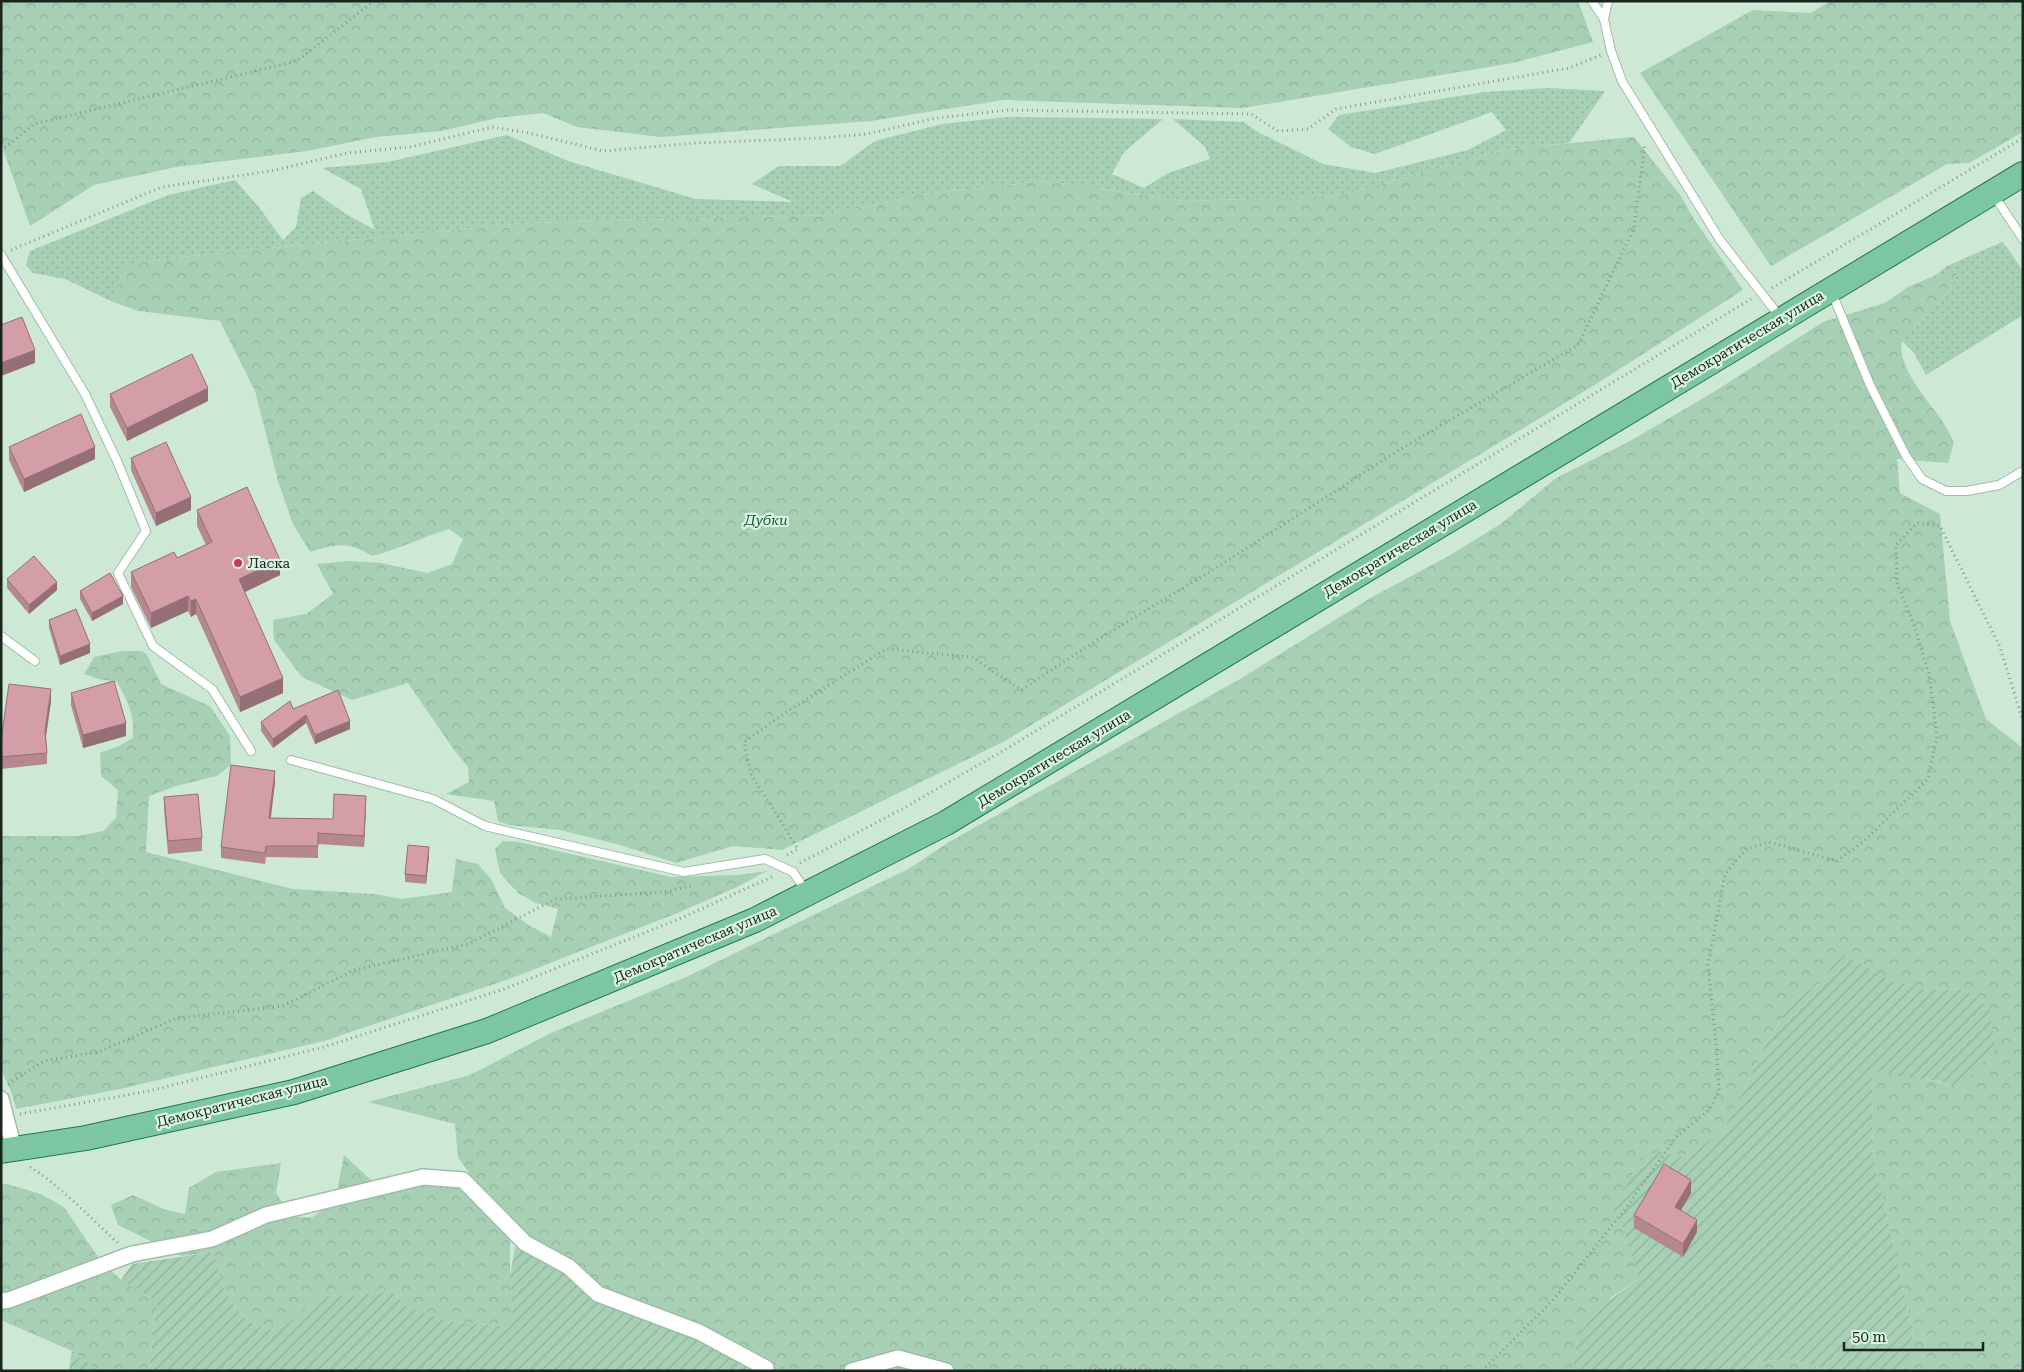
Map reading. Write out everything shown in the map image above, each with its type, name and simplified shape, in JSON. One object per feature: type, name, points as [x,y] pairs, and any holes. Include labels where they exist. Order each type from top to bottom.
[{"type":"main road","name":"Демократическая улица","points":[[13,1155],[294,1092],[487,1031],[755,920],[809,894],[946,823],[2023,174]]},
{"type":"street","points":[[1,1099],[13,1155]]},
{"type":"street","points":[[1,1301],[9,1300],[132,1254],[212,1239],[266,1214],[423,1177],[463,1180],[526,1243],[569,1267],[598,1294],[699,1332],[769,1370]]},
{"type":"street","points":[[852,1371],[898,1358],[946,1371]]},
{"type":"lane","points":[[1592,1],[1604,20],[1611,51],[1622,81],[1720,240],[1782,319]]},
{"type":"lane","points":[[1604,20],[1608,1]]},
{"type":"lane","points":[[1992,192],[2023,239]]},
{"type":"lane","points":[[1,255],[85,394],[117,460],[146,531],[118,573],[153,646],[212,689],[251,751]]},
{"type":"lane","points":[[1831,288],[1870,385],[1906,456],[1922,479],[1946,491],[1967,491],[1999,485],[2023,471]]},
{"type":"lane","points":[[1,636],[35,661]]},
{"type":"lane","points":[[291,760],[433,799],[485,826],[684,872],[765,859],[793,872],[809,894]]},
{"type":"path","points":[[1,151],[34,124],[297,61],[374,1]]},
{"type":"path","points":[[10,250],[162,187],[270,171],[347,153],[410,147],[492,127],[530,133],[603,152],[696,143],[822,138],[867,134],[936,118],[1008,110],[1251,114],[1278,131],[1308,129],[1336,109],[1569,68],[1611,51]]},
{"type":"path","points":[[773,863],[798,849],[751,774],[744,742],[796,706],[886,649],[972,657],[1021,690],[1097,640],[1216,568],[1400,450],[1578,345],[1634,228],[1648,123]]},
{"type":"path","points":[[5,1116],[149,1091],[324,1047],[504,989],[679,919],[787,870],[902,809],[1006,749],[2023,138]]},
{"type":"path","points":[[1482,1371],[1553,1300],[1629,1204],[1676,1137],[1709,1110],[1718,1091],[1717,1056],[1708,965],[1725,874],[1746,849],[1769,842],[1837,861],[1864,842],[1928,780],[1937,736],[1929,674],[1915,628],[1897,583],[1896,545],[1916,523],[1940,526],[2000,647],[2023,721]]},
{"type":"path","points":[[1,1084],[9,1084],[44,1061],[98,1052],[177,1018],[283,1006],[354,970],[468,944],[556,899],[664,892],[700,884]]},
{"type":"path","points":[[13,1155],[52,1181],[88,1217],[132,1254]]},
{"type":"path","points":[[1065,1371],[1115,1369],[1214,1371]]},
{"type":"green space","points":[[1,1],[1578,1],[1593,42],[1513,63],[1243,108],[1003,100],[871,121],[661,137],[577,127],[543,113],[497,118],[442,131],[376,137],[307,151],[176,167],[94,185],[30,226],[1,143]]},
{"type":"green space","points":[[1830,1],[2023,1],[2023,132],[1969,163],[1947,164],[1771,266],[1640,73],[1753,10],[1811,13]]},
{"type":"green space","points":[[1548,88],[1605,91],[1569,143],[1508,149],[1340,196],[1183,201],[1046,181],[921,194],[828,215],[522,223],[191,256],[125,265],[113,302],[65,279],[33,273],[26,265],[30,251],[168,195],[235,180],[258,206],[283,240],[296,227],[301,198],[313,191],[346,214],[375,230],[361,189],[322,168],[388,162],[507,135],[568,161],[696,199],[793,202],[752,184],[779,166],[840,166],[875,141],[942,124],[1007,117],[1163,119],[1124,152],[1112,174],[1144,188],[1168,173],[1210,159],[1205,147],[1173,119],[1244,122],[1256,131],[1323,164],[1375,173],[1468,150],[1506,130],[1492,112],[1375,154],[1351,147],[1328,129],[1339,115],[1485,92]]},
{"type":"green space","name":"Дубки","points":[[1634,137],[1681,196],[1694,219],[1743,290],[1593,386],[1003,742],[782,850],[733,846],[676,863],[620,845],[560,830],[508,825],[498,821],[494,801],[446,794],[469,782],[468,767],[454,750],[408,683],[352,700],[302,677],[274,640],[273,620],[306,614],[333,594],[317,564],[349,561],[381,563],[427,573],[452,564],[463,539],[449,529],[372,556],[356,548],[342,545],[310,552],[293,524],[278,481],[255,391],[220,321],[139,311],[113,302],[125,265],[191,256],[522,223],[828,215],[921,194],[1046,181],[1183,201],[1340,196],[1508,149]]},
{"type":"green space","points":[[2002,242],[2023,271],[2023,315],[1926,375],[1914,353],[1902,341],[1948,292],[1958,272],[1936,275],[1947,266]]},
{"type":"green space","points":[[1958,272],[1948,292],[1902,341],[1901,351],[1909,373],[1943,422],[1954,442],[1948,463],[1897,459],[1900,493],[1940,514],[1950,621],[1986,719],[2023,748],[2023,1371],[1907,1371],[1913,1331],[1872,1150],[1873,1070],[1927,1079],[1959,1088],[1965,989],[1928,990],[1891,980],[1840,954],[1822,982],[1794,999],[1763,1049],[1723,1133],[1682,1157],[1659,1151],[1629,1245],[1638,1279],[1612,1297],[1577,1340],[1572,1371],[793,1371],[720,1335],[664,1314],[563,1271],[484,1194],[458,1157],[455,1124],[368,1102],[470,1075],[553,1032],[686,977],[910,868],[949,842],[1240,679],[1372,597],[1447,557],[1502,523],[1556,478],[1630,441],[1712,393],[1823,322],[1885,303],[1908,287],[1936,275]]},
{"type":"green space","points":[[122,651],[141,651],[146,653],[161,684],[210,706],[230,736],[231,765],[217,776],[176,786],[149,796],[146,852],[293,889],[374,894],[402,899],[452,892],[456,859],[478,864],[491,879],[505,908],[530,926],[551,937],[558,909],[536,903],[518,893],[500,873],[495,849],[503,841],[519,842],[671,877],[737,875],[767,871],[737,887],[680,912],[512,978],[324,1041],[120,1089],[16,1109],[11,1091],[1,1069],[1,836],[79,836],[103,831],[116,818],[118,790],[101,776],[100,753],[133,738],[132,715],[117,682],[84,674],[94,657]]},
{"type":"green space","points":[[1840,953],[1891,980],[1928,990],[1965,989],[1990,1010],[1995,1049],[1959,1088],[1938,1081],[1905,1077],[1873,1070],[1872,1150],[1913,1331],[1907,1371],[1833,1371],[1788,1359],[1758,1362],[1750,1371],[1572,1371],[1577,1340],[1593,1313],[1638,1279],[1616,1203],[1641,1158],[1659,1151],[1682,1157],[1723,1132],[1763,1049],[1794,999],[1822,982]]},
{"type":"green space","points":[[344,1155],[384,1192],[434,1177],[474,1195],[510,1231],[510,1276],[513,1313],[500,1326],[447,1321],[405,1305],[392,1291],[359,1295],[319,1296],[299,1315],[282,1327],[276,1329],[265,1328],[254,1324],[236,1309],[224,1287],[214,1252],[181,1256],[118,1225],[111,1205],[133,1195],[166,1210],[185,1214],[189,1188],[216,1172],[281,1163],[276,1193],[291,1217],[313,1217],[335,1201]]},
{"type":"green space","points":[[1,1184],[41,1194],[64,1207],[100,1260],[121,1280],[157,1301],[149,1371],[99,1371],[72,1351],[1,1320]]},
{"type":"green space","points":[[515,1247],[563,1271],[664,1314],[720,1335],[793,1371],[149,1371],[157,1301],[121,1280],[132,1264],[214,1252],[224,1287],[236,1309],[254,1324],[265,1328],[276,1329],[282,1327],[299,1315],[319,1296],[359,1295],[392,1291],[405,1305],[447,1321],[500,1326],[513,1313],[510,1276]]},
{"type":"green space","points":[[72,1351],[99,1371],[69,1371]]},
{"type":"green space","points":[[1788,1359],[1833,1371],[1750,1371],[1758,1362]]},
{"type":"building","points":[[22,317],[35,350],[1,363],[1,325]]},
{"type":"building","points":[[192,354],[208,388],[127,428],[110,394]]},
{"type":"building","points":[[81,414],[95,447],[24,479],[9,447]]},
{"type":"building","points":[[166,442],[191,497],[156,513],[131,458]]},
{"type":"building","points":[[247,487],[280,560],[239,579],[283,678],[240,697],[196,599],[191,601],[188,596],[151,613],[131,572],[174,552],[177,558],[212,542],[197,510]]},
{"type":"building","points":[[34,556],[57,582],[29,605],[7,579]]},
{"type":"building","points":[[110,573],[123,596],[92,613],[80,591]]},
{"type":"building","points":[[76,609],[90,644],[60,656],[49,620]]},
{"type":"building","points":[[114,681],[126,723],[83,735],[71,693]]},
{"type":"building","points":[[9,684],[51,689],[45,731],[47,753],[1,757],[1,741]]},
{"type":"building","points":[[338,690],[350,721],[315,735],[306,715],[273,739],[261,722],[290,701],[293,709]]},
{"type":"building","points":[[231,765],[275,771],[269,818],[333,819],[334,794],[366,796],[364,836],[318,833],[318,846],[266,846],[265,853],[221,847]]},
{"type":"building","points":[[198,794],[202,838],[168,841],[164,797]]},
{"type":"building","points":[[408,845],[429,847],[426,876],[405,874]]},
{"type":"building","points":[[1664,1164],[1691,1180],[1675,1207],[1697,1220],[1683,1244],[1634,1215]]},
{"type":"place","name":"Ласка","points":[[238,563]]}]
